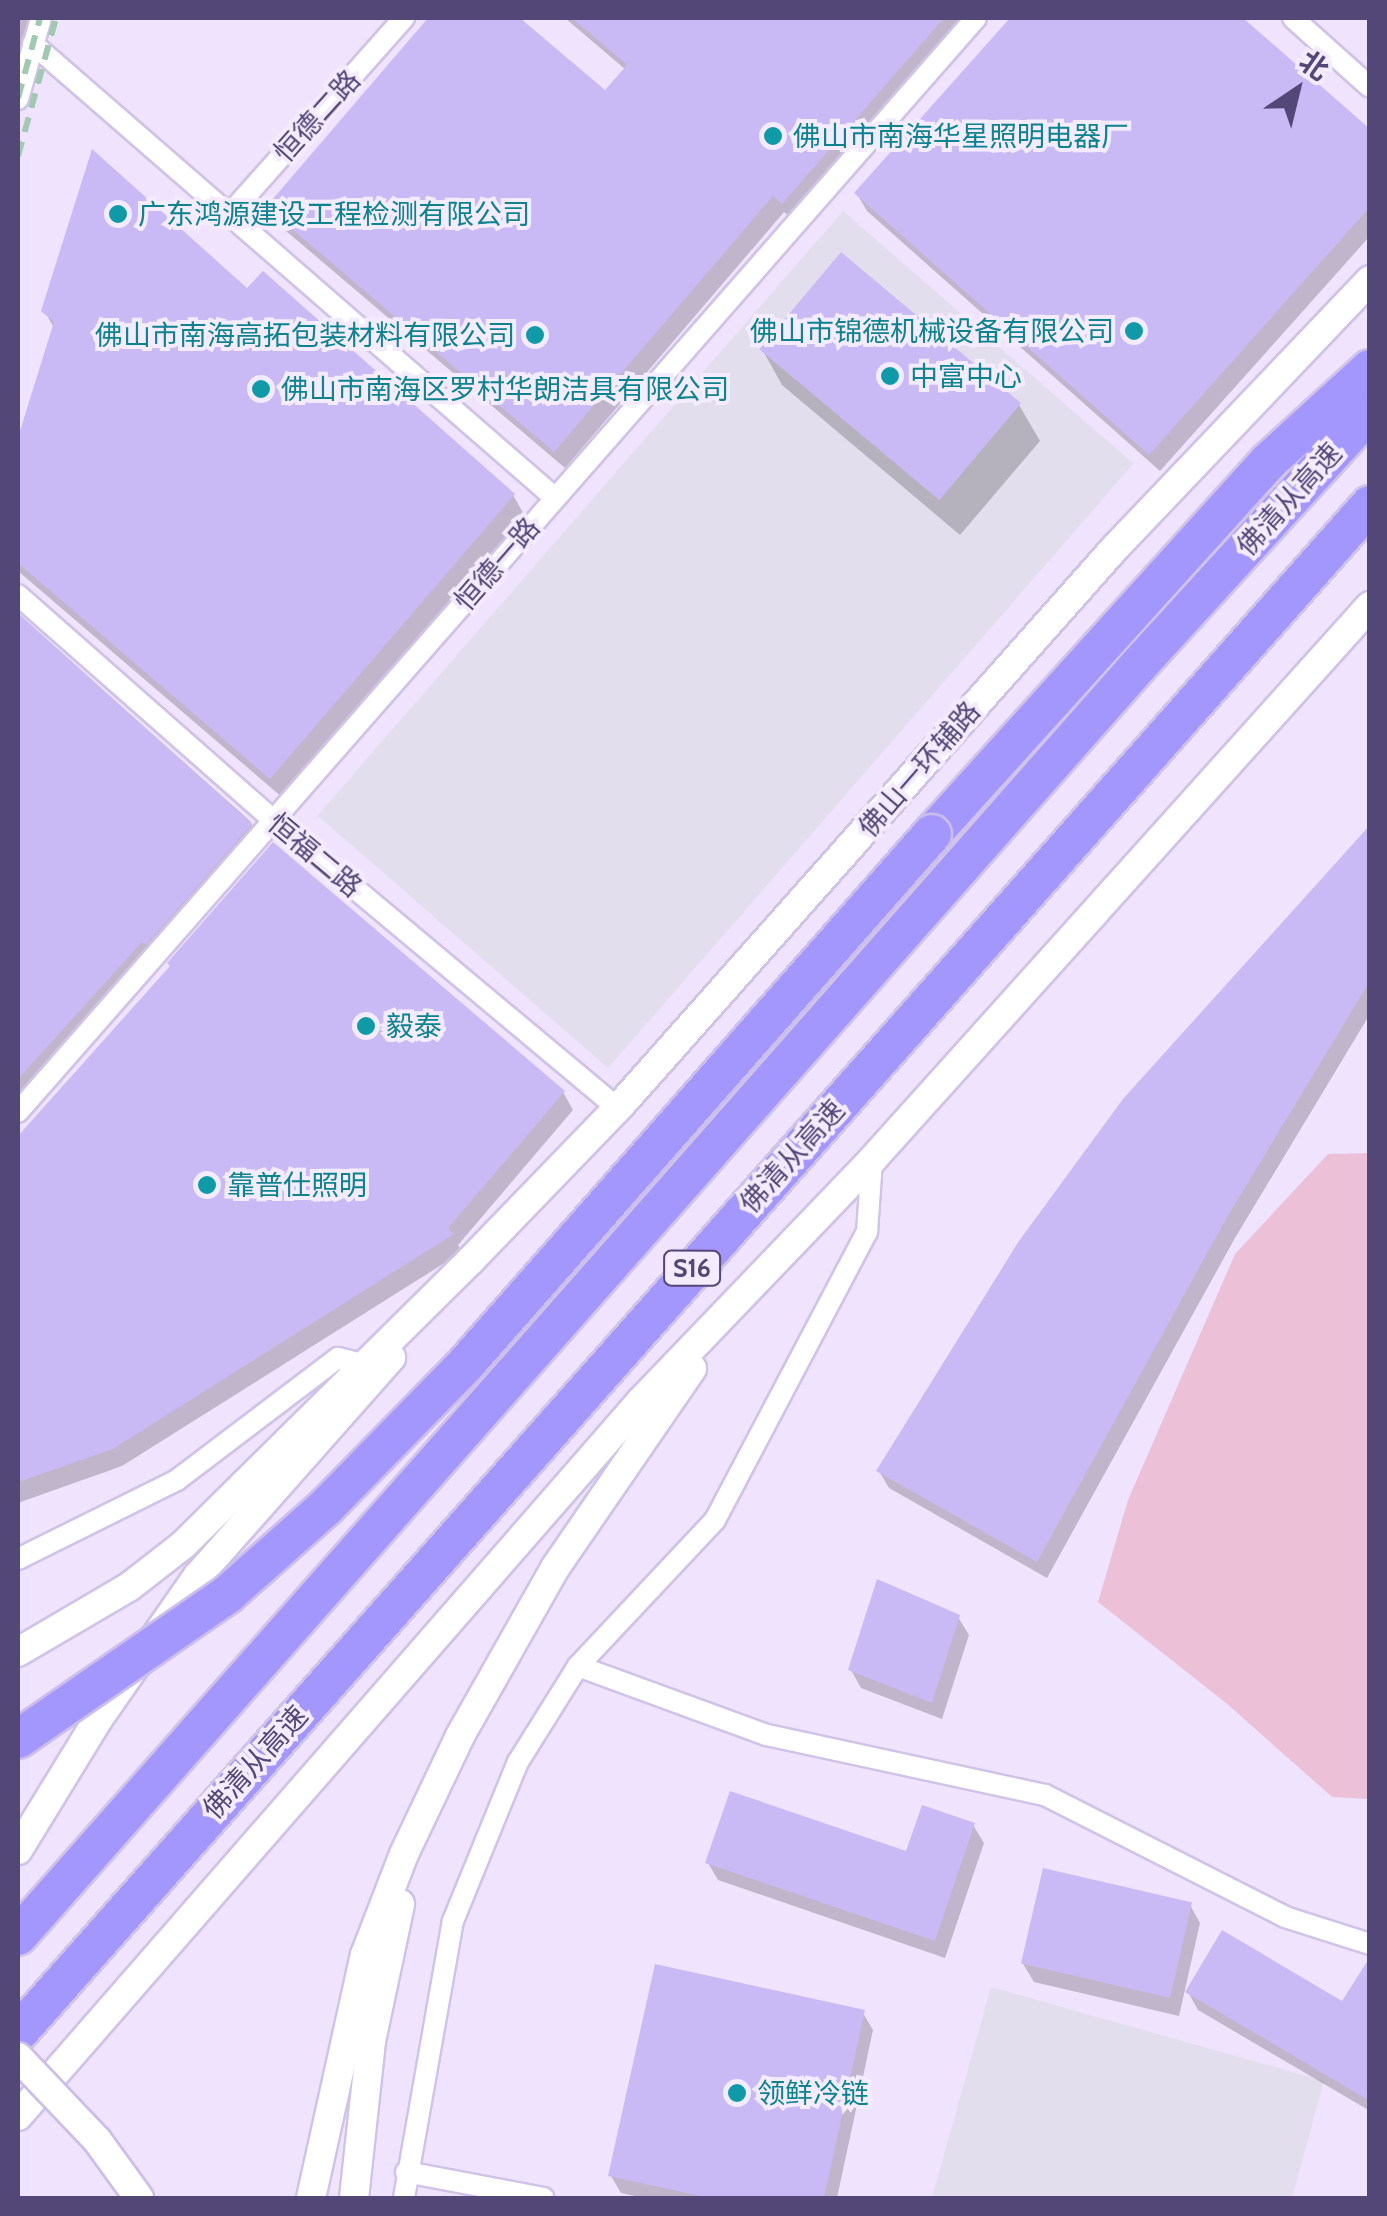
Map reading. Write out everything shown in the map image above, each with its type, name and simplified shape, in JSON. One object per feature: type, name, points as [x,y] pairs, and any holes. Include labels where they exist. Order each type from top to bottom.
[{"type":"highway","points":[[18,1739],[228,1594],[326,1508],[466,1365],[932,834],[1268,462],[1370,369]]},
{"type":"highway","name":"佛清从高速","points":[[18,1936],[1138,666],[1370,412]]},
{"type":"highway","name":"佛清从高速","points":[[18,2034],[1370,505]]},
{"type":"main road","name":"佛山一环辅路","points":[[472,1260],[618,1108],[1114,550],[1369,281]]},
{"type":"main road","points":[[18,2116],[641,1401],[872,1160],[1370,606]]},
{"type":"main road","points":[[18,1652],[129,1587],[183,1545],[362,1364],[472,1260]]},
{"type":"main road","points":[[18,1850],[99,1718],[197,1576],[374,1378],[472,1260]]},
{"type":"main road","points":[[310,2198],[365,1955],[385,1897],[438,1784],[517,1635],[591,1511],[767,1270]]},
{"type":"main road","points":[[354,2198],[365,2088],[388,1949],[438,1784]]},
{"type":"main road","points":[[18,2056],[96,2140],[139,2198]]},
{"type":"street","points":[[18,98],[41,18]]},
{"type":"street","name":"恒德二路","points":[[229,214],[404,18]]},
{"type":"street","name":"恒德一路","points":[[18,1112],[976,18]]},
{"type":"street","points":[[1293,18],[1370,87]]},
{"type":"street","points":[[33,44],[555,498]]},
{"type":"street","name":"恒福二路","points":[[18,595],[273,820],[618,1108]]},
{"type":"street","points":[[404,2198],[453,1921],[518,1762],[578,1666],[715,1520],[867,1232],[872,1160]]},
{"type":"street","points":[[18,1558],[178,1480],[338,1358],[362,1364]]},
{"type":"street","points":[[578,1666],[767,1735],[1045,1796],[1285,1918],[1370,1944]]},
{"type":"street","points":[[406,2172],[544,2198]]},
{"type":"shaded area","points":[[843,211],[1134,464],[608,1068],[317,816]]},
{"type":"shaded area","points":[[1370,1153],[1369,1799],[1332,1797],[1226,1703],[1098,1602],[1128,1500],[1235,1254],[1328,1154]]},
{"type":"shaded area","points":[[991,1987],[1324,2081],[1292,2198],[932,2198]]},
{"type":"building","name":"佛山市南海高拓包装材料有限公司","points":[[428,18],[520,18],[605,90],[627,65],[572,18],[944,18],[782,204],[773,196],[554,452],[266,207]]},
{"type":"building","name":"佛山市锦德机械设备有限公司","points":[[1010,18],[1243,18],[1370,129],[1370,207],[1149,455],[854,193]]},
{"type":"building","points":[[92,149],[247,288],[263,271],[515,494],[270,779],[18,563],[18,437],[54,322],[41,311]]},
{"type":"building","name":"中富中心","points":[[841,252],[1021,403],[939,500],[759,349]]},
{"type":"building","points":[[18,613],[252,824],[146,945],[142,942],[18,1079]]},
{"type":"building","points":[[1370,825],[1370,981],[1226,1219],[1037,1562],[876,1471],[1019,1241],[1123,1099]]},
{"type":"building","points":[[273,842],[565,1091],[448,1228],[454,1234],[113,1449],[18,1482],[18,1136],[170,966],[167,963]]},
{"type":"building","points":[[877,1579],[960,1615],[932,1703],[848,1670]]},
{"type":"building","points":[[730,1791],[906,1851],[922,1805],[975,1823],[935,1941],[705,1863]]},
{"type":"building","points":[[1043,1868],[1192,1902],[1170,1998],[1021,1963]]},
{"type":"building","points":[[1222,1930],[1342,2001],[1370,1957],[1370,2101],[1185,1992]]},
{"type":"building","name":"领鲜冷链","points":[[655,1964],[865,2010],[824,2198],[710,2198],[608,2176]]},
{"type":"railway","points":[[18,98],[40,18]]},
{"type":"railway","points":[[18,156],[56,18]]},
{"type":"place","name":"佛山市南海华星照明电器厂","points":[[773,136]]},
{"type":"place","name":"广东鸿源建设工程检测有限公司","points":[[118,214]]},
{"type":"place","name":"佛山市锦德机械设备有限公司","points":[[1134,331]]},
{"type":"place","name":"佛山市南海高拓包装材料有限公司","points":[[535,335]]},
{"type":"place","name":"中富中心","points":[[890,376]]},
{"type":"place","name":"佛山市南海区罗村华朗洁具有限公司","points":[[261,389]]},
{"type":"place","name":"毅泰","points":[[366,1026]]},
{"type":"place","name":"靠普仕照明","points":[[207,1185]]},
{"type":"place","name":"领鲜冷链","points":[[737,2093]]}]
